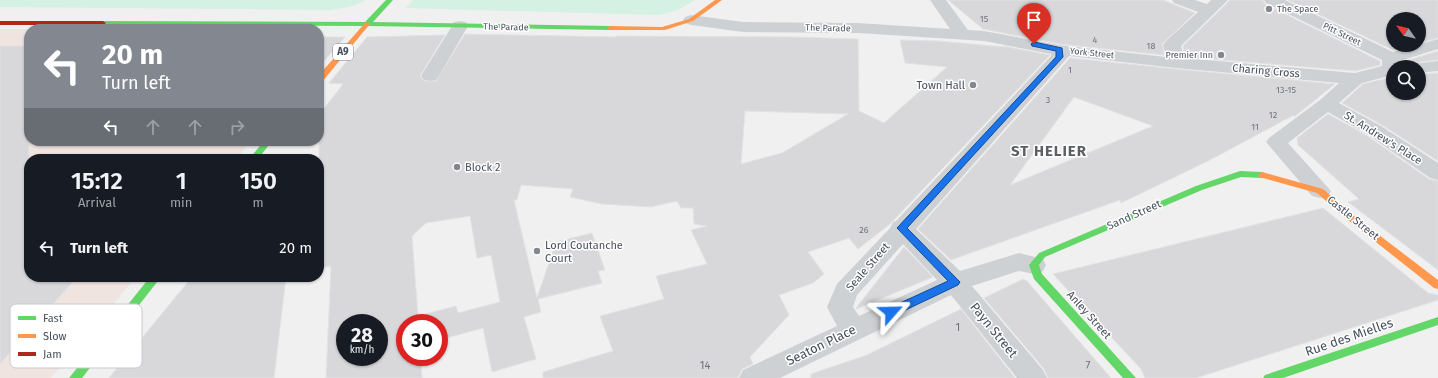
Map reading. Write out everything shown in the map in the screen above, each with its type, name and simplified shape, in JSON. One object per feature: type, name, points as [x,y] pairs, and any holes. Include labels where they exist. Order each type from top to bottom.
[{"type":"main road","points":[[367,24],[390,0]]},
{"type":"main road","points":[[691,20],[719,0]]},
{"type":"main road","name":"The Parade","points":[[0,23],[367,24],[663,30],[691,20]]},
{"type":"main road","name":"A9","points":[[324,74],[367,24]]},
{"type":"main road","points":[[257,154],[264,146]]},
{"type":"main road","name":"Sand Street","points":[[1034,265],[1042,255],[1161,203],[1240,174],[1264,175],[1320,191]]},
{"type":"main road","name":"Castle Street","points":[[1320,191],[1346,214],[1438,285]]},
{"type":"main road","name":"Anley Street","points":[[1034,265],[1038,276],[1130,378]]},
{"type":"main road","points":[[134,304],[152,282]]},
{"type":"main road","name":"Rue des Mielles","points":[[1269,378],[1438,321]]},
{"type":"main road","points":[[75,378],[83,368]]},
{"type":"street","points":[[938,0],[963,35]]},
{"type":"street","points":[[1180,0],[1215,5]]},
{"type":"street","name":"Pitt Street","points":[[1272,0],[1386,62]]},
{"type":"street","points":[[1176,63],[1172,45],[1215,5]]},
{"type":"street","name":"The Parade","points":[[691,20],[743,27],[858,28],[1009,39]]},
{"type":"street","points":[[430,76],[460,26]]},
{"type":"street","name":"York Street","points":[[1009,39],[1059,50],[1176,63]]},
{"type":"street","name":"Charing Cross","points":[[1402,60],[1438,44]]},
{"type":"street","name":"Seale Street","points":[[853,330],[840,307],[846,290],[1060,57],[1059,50]]},
{"type":"street","name":"Charing Cross","points":[[1176,63],[1355,79]]},
{"type":"street","name":"Charing Cross","points":[[1276,142],[1327,104],[1355,79],[1386,67]]},
{"type":"street","name":"St. Andrew's Place","points":[[1327,104],[1374,130],[1438,173]]},
{"type":"street","name":"Castle Street","points":[[1276,142],[1320,191]]},
{"type":"street","name":"Payn Street","points":[[902,228],[955,282],[1033,378]]},
{"type":"street","points":[[955,282],[1019,262],[1034,265]]},
{"type":"street","name":"Seaton Place","points":[[753,378],[955,282]]},
{"type":"shaded area","points":[[0,29],[24,29],[24,146],[247,146],[240,154],[24,154],[24,282],[132,282],[113,304],[10,304],[10,368],[59,368],[51,378],[0,378]]},
{"type":"green space","points":[[0,0],[366,0],[353,6],[331,10],[0,7]]},
{"type":"green space","points":[[413,0],[695,0],[678,10],[659,15],[406,8]]},
{"type":"building","points":[[948,0],[1163,0],[1195,13],[1162,44],[1164,55],[1059,44],[983,29]]},
{"type":"building","points":[[1230,0],[1263,0],[1265,4],[1380,61],[1380,65],[1355,71],[1185,57],[1183,46]]},
{"type":"building","points":[[1288,0],[1438,0],[1438,38],[1426,41],[1426,12],[1386,12],[1386,47]]},
{"type":"building","points":[[465,34],[858,39],[859,111],[884,123],[947,67],[905,63],[900,40],[938,41],[1005,47],[1003,46],[1050,55],[890,224],[858,249],[849,238],[808,252],[824,274],[813,283],[779,295],[789,315],[750,357],[753,364],[742,369],[738,378],[543,378],[543,372],[613,351],[600,316],[664,299],[656,276],[707,264],[691,230],[707,226],[694,224],[693,208],[681,208],[677,201],[651,207],[602,204],[570,197],[573,189],[521,185],[517,200],[514,200],[537,298],[556,242],[592,233],[605,270],[598,271],[602,283],[538,299],[541,312],[524,317],[536,359],[492,372],[483,328],[448,338],[448,314],[426,314],[456,306],[458,313],[500,302],[491,255],[477,258],[470,216],[426,223],[412,236],[418,314],[396,314],[396,366],[421,366],[422,378],[326,378],[331,266],[324,267],[324,154],[319,154],[319,146],[324,146],[324,109],[343,84],[329,83],[367,37],[445,35],[420,76],[424,81],[436,81]],"holes":[[[745,111],[848,114],[782,153],[741,164]]]},
{"type":"building","points":[[324,37],[345,37],[324,61]]},
{"type":"building","points":[[0,46],[24,46],[24,146],[29,146],[29,154],[24,154],[24,282],[73,282],[53,304],[10,304],[10,353],[0,364]]},
{"type":"building","points":[[1438,51],[1438,60],[1426,61],[1426,60],[1409,60]]},
{"type":"building","points":[[1070,58],[1335,84],[1294,117],[1294,115],[1210,160],[1121,203],[1120,200],[951,260],[918,229]],"holes":[[[1074,97],[1153,126],[1010,185]]]},
{"type":"building","points":[[1438,73],[1438,161],[1382,125],[1342,103],[1363,84],[1386,79],[1386,100],[1426,100],[1426,74]]},
{"type":"building","points":[[1328,114],[1366,135],[1429,179],[1438,181],[1438,270],[1348,202],[1359,199],[1298,145],[1297,138]]},
{"type":"building","points":[[1323,208],[1428,293],[1438,295],[1438,300],[1196,378],[1145,378],[1141,369],[1053,274]]},
{"type":"building","points":[[904,247],[933,277],[856,309],[856,308]]},
{"type":"building","points":[[1023,279],[1027,281],[1111,378],[1048,378],[1044,369],[984,298]]},
{"type":"building","points":[[188,282],[285,282],[274,378],[109,378],[117,368],[142,368],[142,338]]},
{"type":"building","points":[[961,309],[1015,378],[811,378],[811,374],[867,355]]},
{"type":"traffic: fast","points":[[367,24],[390,0]]},
{"type":"traffic: fast","points":[[103,23],[367,24]]},
{"type":"traffic: fast","points":[[367,24],[610,28]]},
{"type":"traffic: fast","points":[[257,154],[264,146]]},
{"type":"traffic: fast","points":[[1130,378],[1038,276],[1034,265],[1042,255],[1199,188],[1240,174],[1262,175]]},
{"type":"traffic: fast","points":[[134,304],[152,282]]},
{"type":"traffic: fast","points":[[1269,378],[1438,321]]},
{"type":"traffic: fast","points":[[75,378],[83,368]]},
{"type":"traffic: slow","points":[[610,28],[663,29],[691,20],[719,0]]},
{"type":"traffic: slow","points":[[324,74],[367,24]]},
{"type":"traffic: slow","points":[[1262,175],[1320,191],[1346,214],[1438,285]]},
{"type":"traffic: jam","points":[[0,23],[103,23]]},
{"type":"place","name":"The Space","points":[[1269,9]]},
{"type":"place","name":"Premier Inn","points":[[1221,55]]},
{"type":"place","name":"Town Hall","points":[[973,85]]},
{"type":"place","name":"Block 2","points":[[457,167]]},
{"type":"place","name":"Lord Coutanche Court","points":[[537,251]]},
{"type":"district","name":"ST HELIER","points":[[1049,151]]},
{"type":"route","points":[[891,312],[955,282],[902,228],[1060,57],[1059,50],[1034,44]]}]
